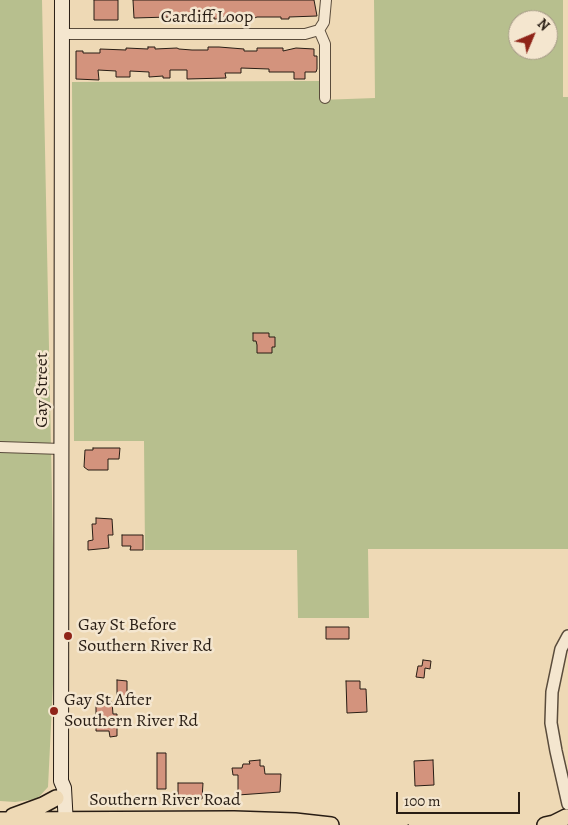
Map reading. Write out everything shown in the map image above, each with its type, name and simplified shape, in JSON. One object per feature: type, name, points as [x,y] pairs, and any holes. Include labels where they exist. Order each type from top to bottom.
[{"type":"main road","name":"Gay Street","points":[[61,822],[64,788],[61,781],[62,0]]},
{"type":"main road","name":"Gay Street","points":[[61,781],[57,788],[56,798],[61,822]]},
{"type":"main road","points":[[2,820],[43,805],[56,798]]},
{"type":"main road","points":[[544,825],[554,823],[567,814]]},
{"type":"main road","name":"Southern River Road","points":[[2,820],[61,822],[234,819],[295,821],[331,825]]},
{"type":"street","points":[[325,98],[326,44],[319,30],[324,22],[326,0]]},
{"type":"street","name":"Cardiff Loop","points":[[62,34],[305,34],[319,30]]},
{"type":"street","points":[[0,447],[62,449]]},
{"type":"street","points":[[567,814],[551,723],[552,692],[561,649],[568,636]]},
{"type":"green space","points":[[0,0],[42,0],[54,596],[54,664],[48,787],[37,799],[15,802],[0,801]]},
{"type":"green space","points":[[374,0],[563,0],[563,97],[568,97],[568,549],[368,549],[369,618],[298,618],[297,550],[145,550],[144,441],[74,441],[72,82],[320,81],[320,100],[375,98]]},
{"type":"building","points":[[94,0],[118,0],[118,20],[94,20]]},
{"type":"building","points":[[133,0],[314,0],[317,16],[289,17],[289,19],[257,17],[252,19],[249,15],[222,17],[222,19],[214,19],[214,16],[200,15],[198,18],[176,19],[169,19],[169,17],[134,18]]},
{"type":"building","points":[[148,47],[155,47],[155,49],[208,50],[208,47],[219,47],[244,49],[244,51],[257,51],[257,48],[283,48],[283,51],[296,48],[314,49],[314,56],[317,56],[317,69],[316,72],[305,72],[305,79],[294,79],[294,72],[269,72],[269,69],[241,68],[241,73],[225,73],[226,78],[187,79],[187,70],[170,70],[170,78],[163,78],[163,76],[149,77],[149,72],[130,71],[130,77],[116,77],[116,71],[98,70],[99,80],[76,79],[76,51],[100,53],[100,49],[126,50],[126,48],[148,49]]},
{"type":"building","points":[[253,333],[269,333],[269,337],[275,337],[275,347],[272,347],[272,353],[257,353],[256,341],[253,341]]},
{"type":"building","points":[[93,448],[120,448],[119,459],[108,459],[108,470],[88,470],[84,467],[85,450],[93,450]]},
{"type":"building","points":[[96,518],[112,519],[113,535],[108,535],[109,548],[88,550],[88,541],[93,540],[92,524],[96,524]]},
{"type":"building","points":[[122,535],[143,535],[143,550],[130,550],[131,546],[122,546]]},
{"type":"building","points":[[326,627],[349,627],[349,639],[326,639]]},
{"type":"building","points":[[423,660],[431,661],[430,669],[425,668],[424,678],[416,677],[418,666],[422,666]]},
{"type":"building","points":[[117,680],[127,681],[127,698],[117,697]]},
{"type":"building","points":[[346,681],[360,681],[360,689],[366,689],[367,712],[347,713]]},
{"type":"building","points":[[96,698],[112,702],[113,714],[117,714],[117,736],[110,737],[109,731],[96,731]]},
{"type":"building","points":[[157,753],[166,753],[166,789],[157,789]]},
{"type":"building","points":[[260,760],[260,766],[264,766],[265,774],[281,774],[280,792],[238,795],[238,775],[233,775],[232,768],[242,768],[243,764],[250,764],[249,761]]},
{"type":"building","points":[[433,760],[434,785],[415,786],[414,761]]},
{"type":"building","points":[[178,783],[203,783],[202,799],[178,799]]},
{"type":"place","name":"Gay St Before Southern River Rd","points":[[68,636]]},
{"type":"place","name":"Gay St After Southern River Rd","points":[[54,711]]}]
